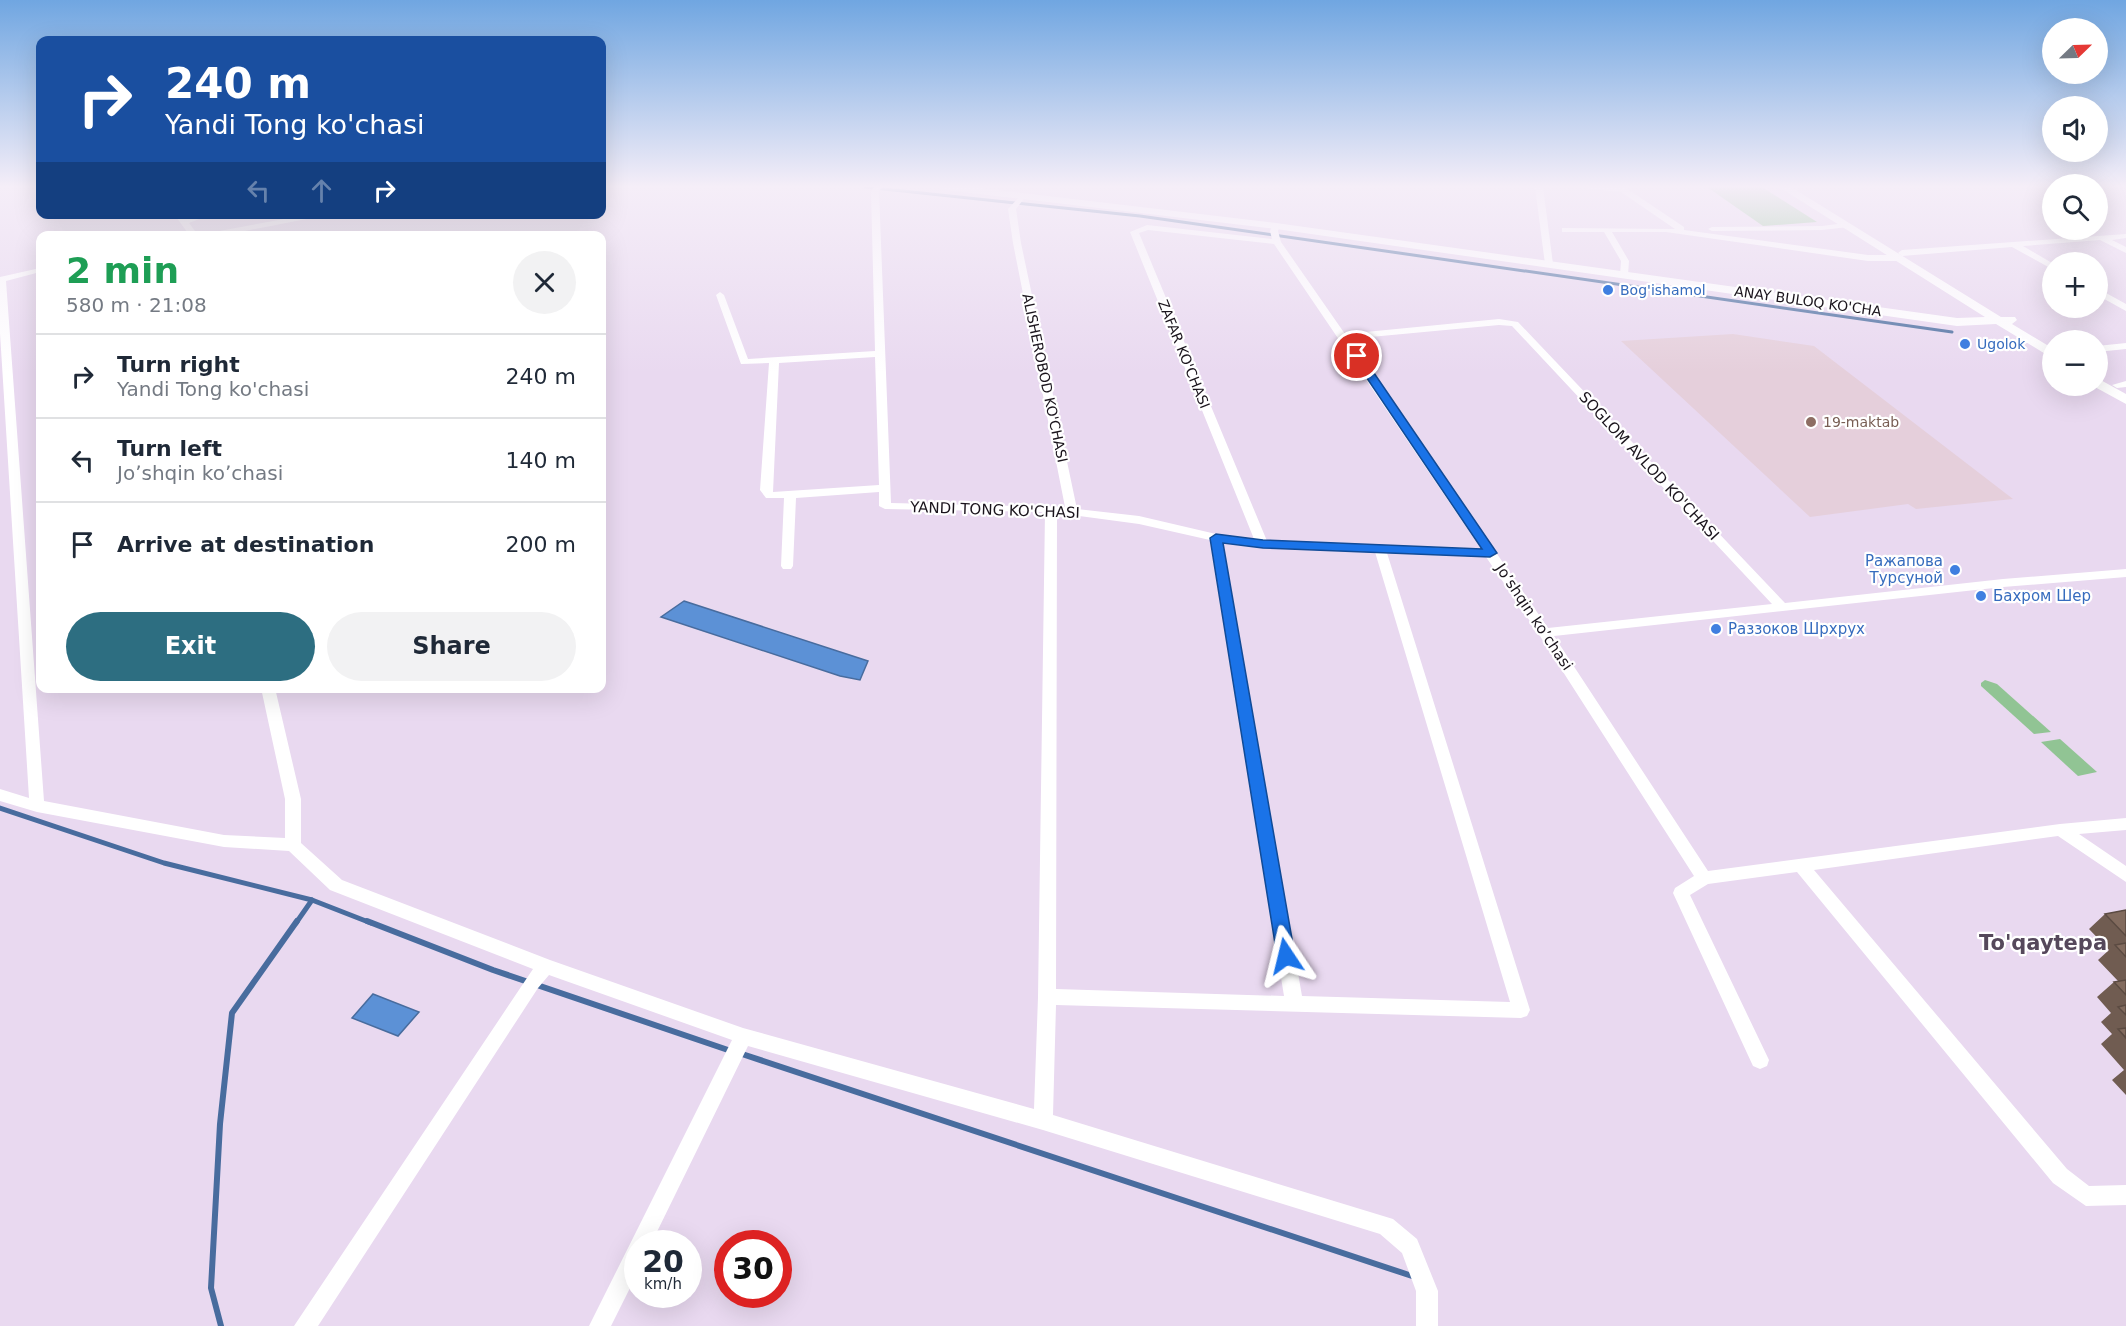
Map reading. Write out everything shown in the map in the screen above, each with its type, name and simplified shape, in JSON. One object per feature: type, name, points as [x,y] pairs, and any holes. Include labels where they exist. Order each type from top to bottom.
[{"type":"main road","name":"ANAY BULOQ KO'CHA","points":[[1415,249],[1548,264],[1958,322],[2005,321]]},
{"type":"main road","points":[[1889,249],[1900,255]]},
{"type":"main road","points":[[1891,249],[2042,347]]},
{"type":"main road","points":[[2005,321],[2042,340]]},
{"type":"main road","points":[[2108,379],[2123,387]]},
{"type":"main road","points":[[2108,389],[2126,400]]},
{"type":"street","points":[[774,360],[766,490],[770,496],[885,488],[878,249]]},
{"type":"street","name":"ALISHEROBOD KO'CHASI","points":[[1020,249],[1072,511]]},
{"type":"street","name":"ZAFAR KO'CHASI","points":[[1141,249],[1263,544]]},
{"type":"street","name":"Joʼshqin koʼchasi","points":[[1286,249],[1545,633],[1704,878]]},
{"type":"street","points":[[1548,249],[1550,259],[1548,264]]},
{"type":"street","points":[[1618,249],[1625,261],[1624,275]]},
{"type":"street","points":[[1802,249],[1868,258],[1963,249]]},
{"type":"street","points":[[2022,249],[2042,260]]},
{"type":"street","points":[[36,271],[1,280],[37,807]]},
{"type":"street","points":[[720,295],[744,362],[881,354]]},
{"type":"street","points":[[2108,297],[2126,308]]},
{"type":"street","name":"SOGLOM AVLOD KO'CHASI","points":[[1344,337],[1499,322],[1515,324],[1783,608]]},
{"type":"street","points":[[2108,348],[2126,346]]},
{"type":"street","name":"YANDI TONG KO'CHASI","points":[[885,488],[885,506],[1051,509],[1140,520],[1216,538],[1263,544],[1490,553]]},
{"type":"street","points":[[787,566],[790,496]]},
{"type":"street","points":[[1043,1121],[1047,997],[1051,509]]},
{"type":"street","points":[[1216,538],[1294,1002]]},
{"type":"street","points":[[1047,997],[1521,1010],[1380,549]]},
{"type":"street","points":[[1545,633],[2003,583],[2126,573]]},
{"type":"street","points":[[269,693],[293,799],[293,845]]},
{"type":"street","points":[[0,795],[37,807],[224,841],[293,845],[336,885],[546,966],[737,1047],[1043,1121],[1386,1226],[1410,1246],[1427,1291],[1427,1326]]},
{"type":"street","points":[[1760,1060],[1681,892],[1704,878],[2060,830],[2126,824]]},
{"type":"street","points":[[2060,830],[2126,875]]},
{"type":"street","points":[[1802,865],[2060,1176],[2086,1196],[2126,1195]]},
{"type":"street","points":[[304,1326],[532,983],[546,966]]},
{"type":"street","points":[[647,1230],[737,1047]]},
{"type":"street","points":[[600,1326],[624,1277]]},
{"type":"shaded area","name":"19-maktab","points":[[1733,334],[1814,346],[2013,499],[1916,509],[1908,504],[1810,517],[1621,341]]},
{"type":"green space","points":[[1985,680],[1997,684],[2051,732],[2034,734],[1981,686]]},
{"type":"green space","points":[[2060,739],[2097,772],[2078,776],[2041,742]]},
{"type":"water","points":[[684,601],[868,661],[860,680],[840,676],[661,617]]},
{"type":"water","points":[[373,994],[419,1012],[398,1036],[352,1018]]},
{"type":"building","points":[[2126,910],[2126,936],[2105,914]]},
{"type":"building","points":[[2126,943],[2126,957],[2115,945]]},
{"type":"building","points":[[2126,980],[2126,995],[2114,982]]},
{"type":"building","points":[[2126,1005],[2126,1015],[2118,1007]]},
{"type":"building","points":[[2126,1028],[2126,1038],[2118,1029]]},
{"type":"waterway","points":[[1370,249],[1952,332]]},
{"type":"waterway","points":[[0,808],[164,863],[312,900]]},
{"type":"waterway","points":[[296,923],[312,900]]},
{"type":"waterway","points":[[312,900],[371,923]]},
{"type":"waterway","points":[[221,1326],[211,1288],[220,1124],[232,1013],[297,921]]},
{"type":"waterway","points":[[367,921],[493,970],[731,1051]]},
{"type":"waterway","points":[[739,1053],[1415,1277]]},
{"type":"place","name":"Bog'ishamol","points":[[1608,290]]},
{"type":"place","name":"Ugolok","points":[[1965,344]]},
{"type":"place","name":"19-maktab","points":[[1811,422]]},
{"type":"place","name":"Ражапова Турсуной","points":[[1955,570]]},
{"type":"place","name":"Бахром Шер","points":[[1981,596]]},
{"type":"place","name":"Раззоков Шрхрух","points":[[1716,629]]},
{"type":"district","name":"To'qaytepa","points":[[2043,943]]},
{"type":"route","points":[[1286,956],[1216,538],[1263,544],[1490,553],[1357,356]]}]
